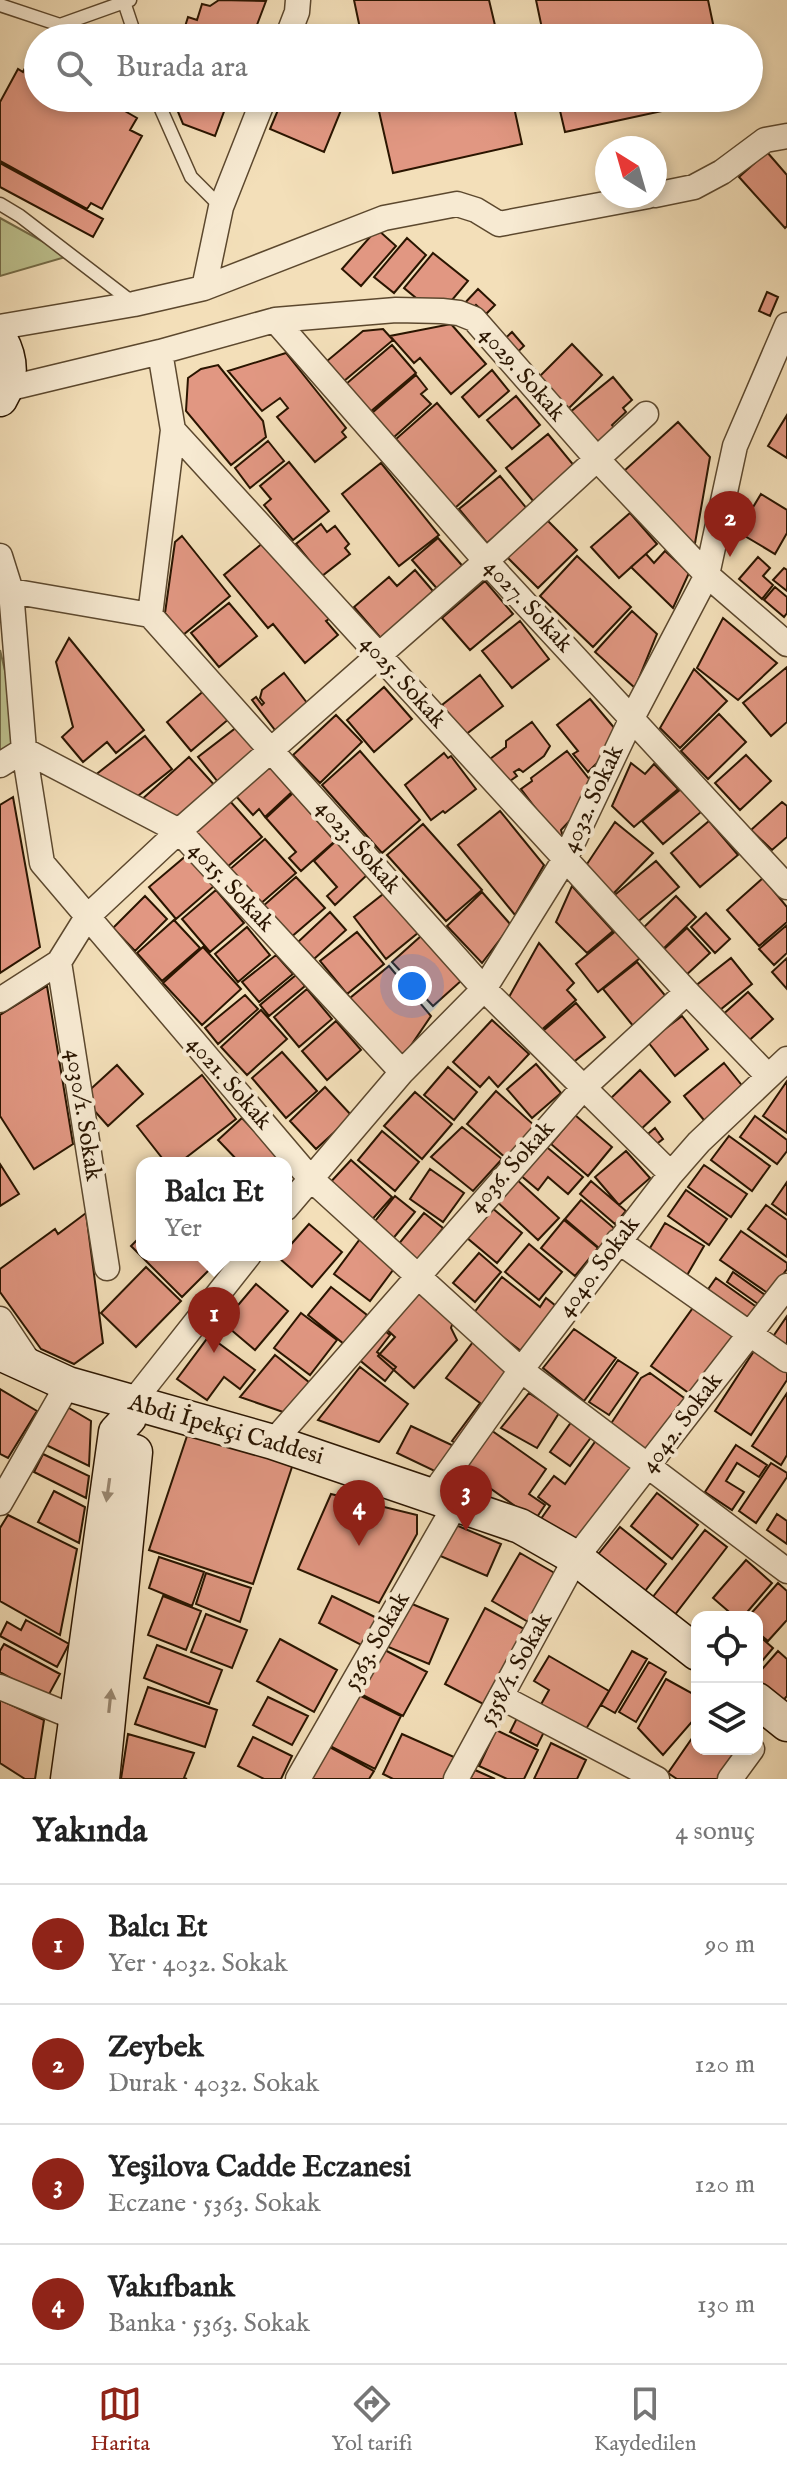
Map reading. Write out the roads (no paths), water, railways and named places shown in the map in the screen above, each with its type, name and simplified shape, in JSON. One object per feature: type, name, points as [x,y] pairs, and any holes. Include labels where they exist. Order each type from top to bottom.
[{"type":"street","points":[[292,24],[298,0]]},
{"type":"street","points":[[204,288],[221,207],[258,112]]},
{"type":"street","points":[[667,193],[694,187],[722,172],[765,140],[787,136]]},
{"type":"street","points":[[0,327],[134,304],[204,288],[384,218],[457,204],[476,210],[499,224],[595,206]]},
{"type":"street","name":"4029. Sokak","points":[[3,394],[275,320],[396,310],[459,313],[474,319],[596,458],[707,575],[786,642]]},
{"type":"street","name":"4027. Sokak","points":[[275,320],[486,561],[787,887]]},
{"type":"street","name":"4032. Sokak","points":[[292,1200],[402,1072],[484,989],[565,859],[632,718],[707,575],[735,446],[787,325]]},
{"type":"street","points":[[0,339],[8,356],[9,373],[3,394]]},
{"type":"street","points":[[11,591],[150,615],[173,430],[160,352]]},
{"type":"street","points":[[0,1000],[59,962],[87,917],[179,831],[486,561],[646,414]]},
{"type":"street","name":"4025. Sokak","points":[[173,430],[687,992]]},
{"type":"street","name":"4021. Sokak","points":[[0,556],[11,591],[24,750],[42,863],[310,1178],[521,1370],[787,1571]]},
{"type":"street","name":"4023. Sokak","points":[[150,615],[484,989],[671,1174]]},
{"type":"street","points":[[0,765],[24,750]]},
{"type":"street","name":"4015. Sokak","points":[[24,750],[179,831],[402,1072]]},
{"type":"street","name":"4030/1. Sokak","points":[[59,962],[107,1268]]},
{"type":"street","points":[[687,992],[768,1076]]},
{"type":"street","name":"4036. Sokak","points":[[273,1442],[584,1087],[687,992]]},
{"type":"street","name":"4040. Sokak","points":[[445,1498],[521,1370],[618,1241],[699,1142],[787,1059]]},
{"type":"street","points":[[618,1241],[787,1360]]},
{"type":"street","points":[[68,1779],[116,1432],[244,1261]]},
{"type":"street","name":"4042. Sokak","points":[[576,1558],[787,1286]]},
{"type":"street","points":[[0,1319],[34,1369]]},
{"type":"street","name":"Abdi İpekçi Caddesi","points":[[0,1353],[130,1411],[273,1442],[520,1526],[576,1558],[691,1648]]},
{"type":"street","points":[[0,1503],[68,1384]]},
{"type":"street","points":[[102,1779],[137,1436],[130,1411]]},
{"type":"street","name":"5363. Sokak","points":[[298,1779],[445,1498]]},
{"type":"street","name":"5358/1. Sokak","points":[[456,1779],[576,1558]]},
{"type":"street","points":[[0,1687],[76,1718]]},
{"type":"street","points":[[501,1697],[657,1779]]},
{"type":"street","points":[[730,1779],[748,1755]]},
{"type":"lane","points":[[63,24],[127,1],[133,24]]},
{"type":"lane","points":[[0,5],[57,24]]},
{"type":"lane","points":[[162,112],[191,177],[221,207]]},
{"type":"lane","points":[[0,204],[134,304]]},
{"type":"place","name":"Zeybek","points":[[730,557]]},
{"type":"place","name":"Balcı Et","points":[[214,1353]]},
{"type":"place","name":"Yeşilova Cadde Eczanesi","points":[[466,1531]]},
{"type":"place","name":"Vakıfbank","points":[[359,1546]]}]
